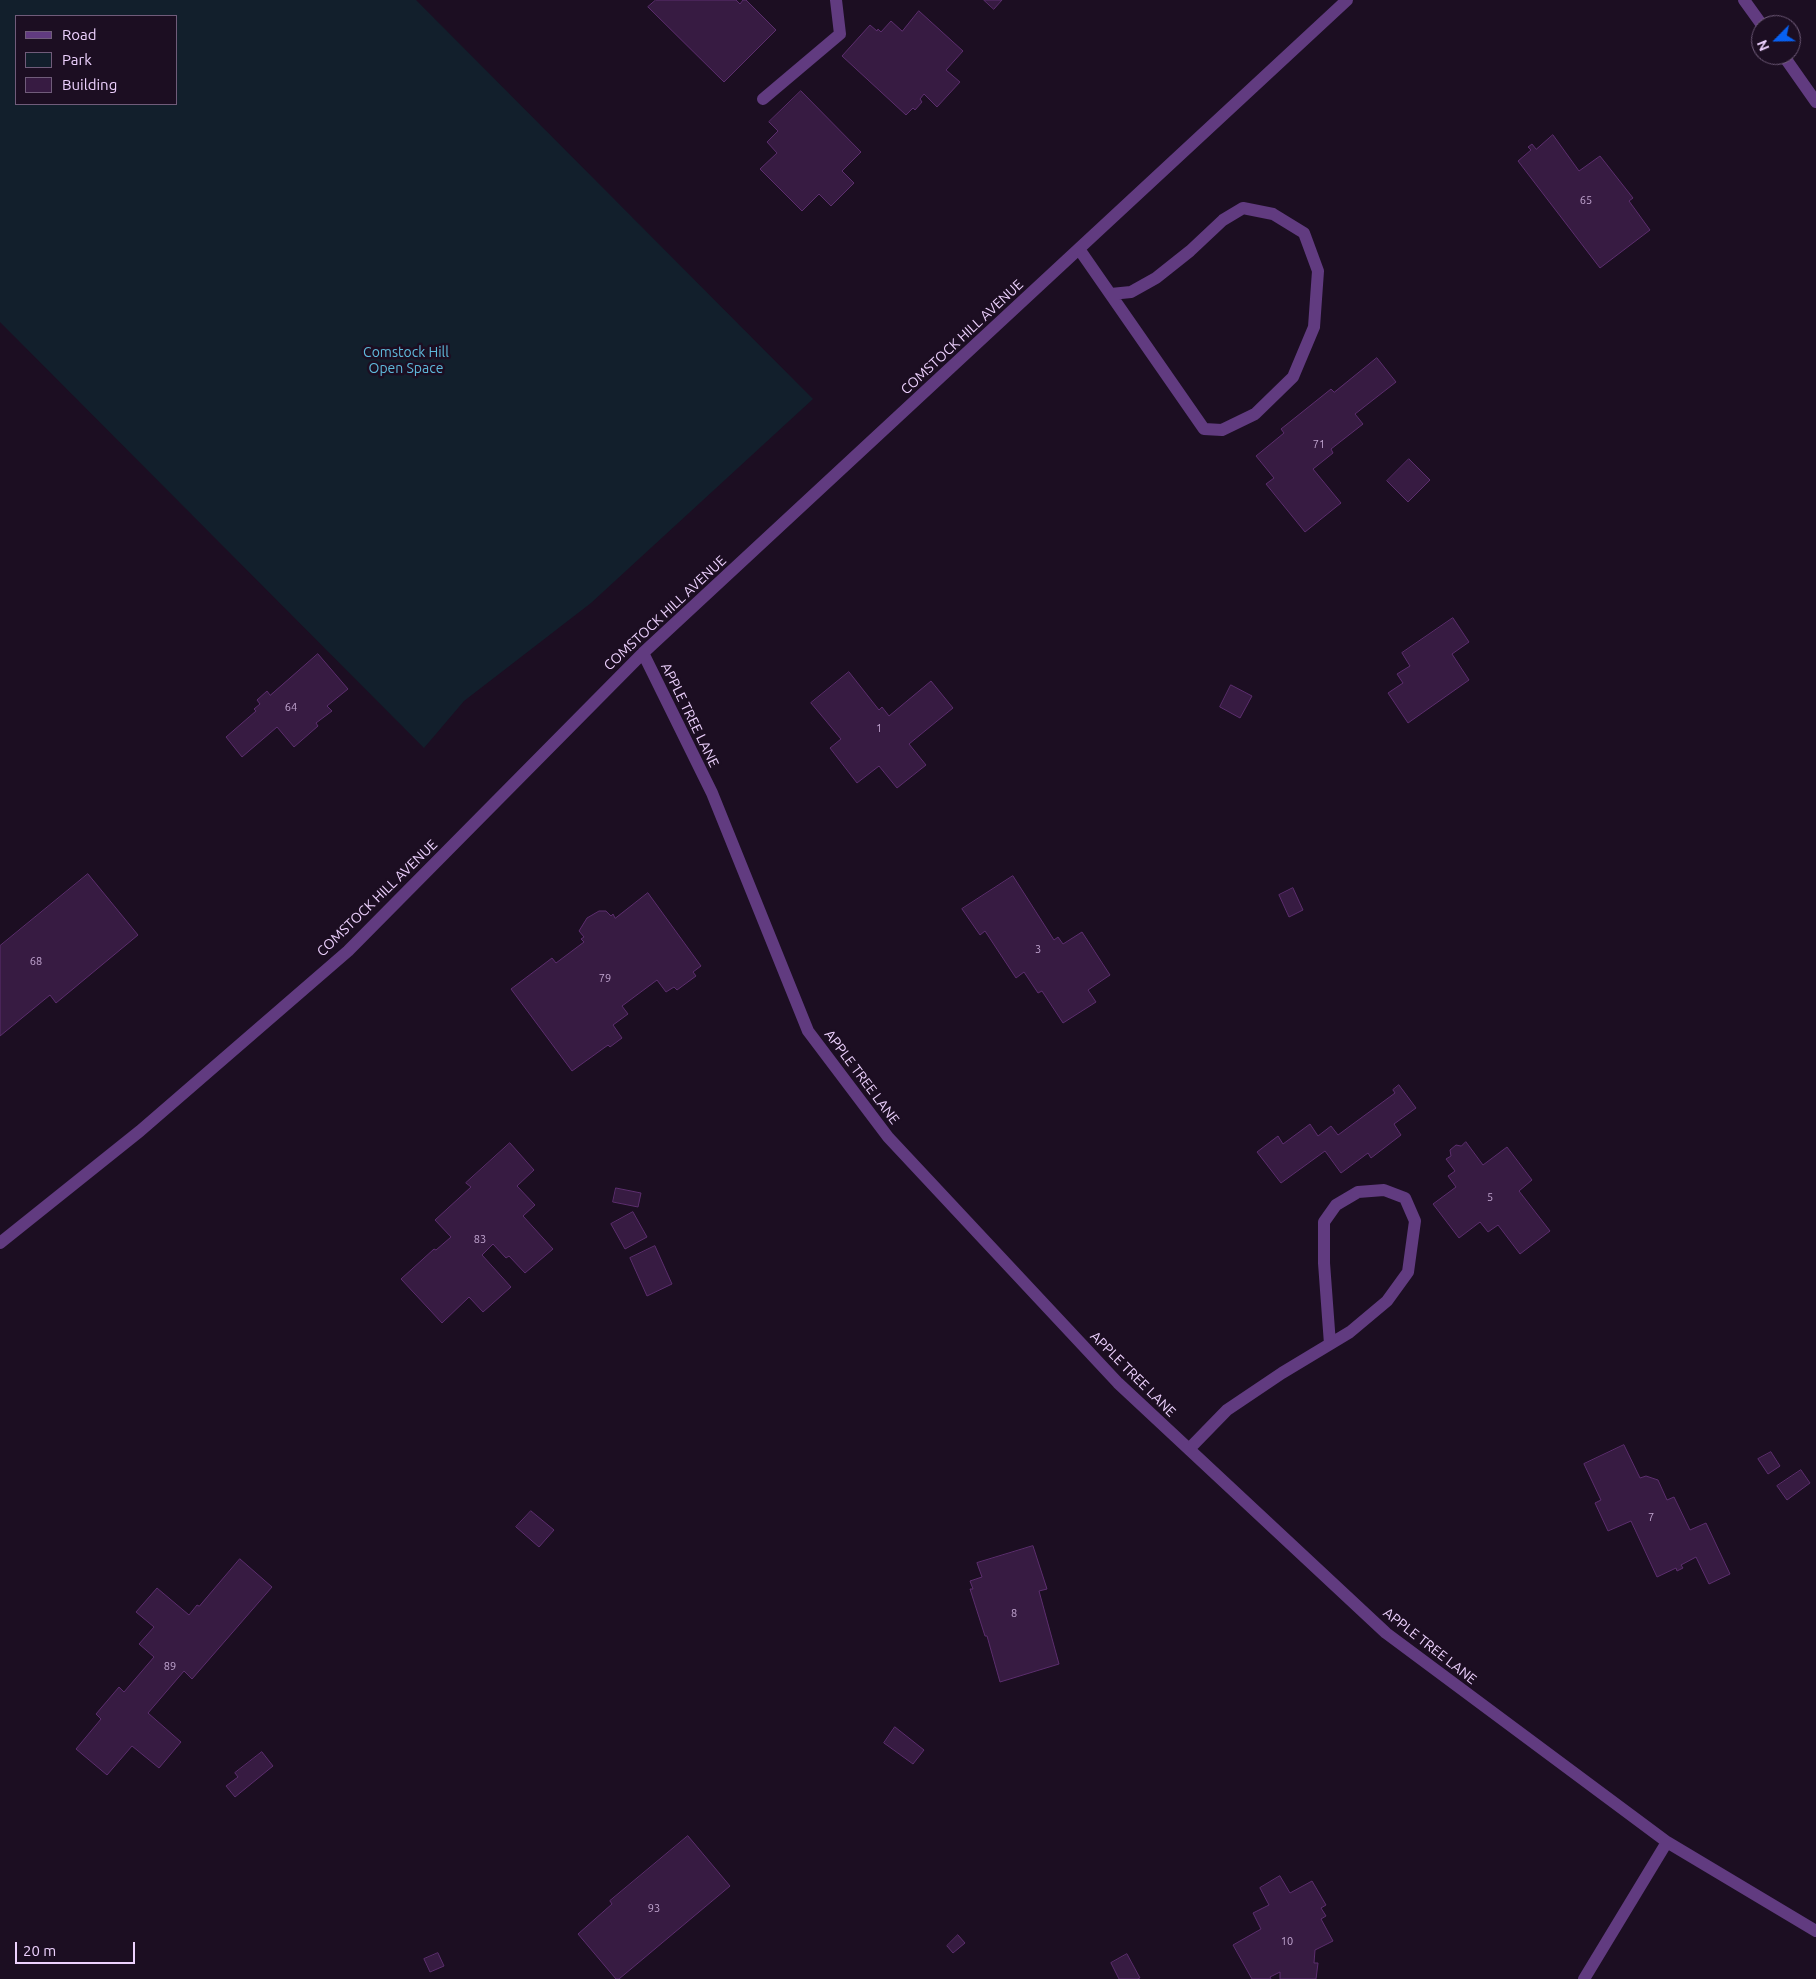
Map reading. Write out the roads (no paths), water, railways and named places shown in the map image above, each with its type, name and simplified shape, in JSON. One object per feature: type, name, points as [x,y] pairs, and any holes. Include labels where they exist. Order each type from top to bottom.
[{"type":"street","points":[[763,99],[840,34],[836,0]]},
{"type":"street","points":[[1744,0],[1755,15]]},
{"type":"street","name":"COMSTOCK HILL AVENUE","points":[[0,1242],[140,1130],[348,951],[643,653],[1079,249],[1343,1]]},
{"type":"street","points":[[1790,65],[1816,102]]},
{"type":"street","points":[[1079,249],[1204,429],[1222,430],[1256,414],[1293,377],[1314,327],[1318,271],[1304,233],[1273,214],[1243,208],[1223,220],[1190,251],[1156,278],[1132,292],[1111,294]]},
{"type":"street","name":"APPLE TREE LANE","points":[[643,653],[712,793],[808,1031],[888,1138],[1118,1383],[1386,1633],[1668,1842],[1816,1931]]},
{"type":"street","points":[[1189,1449],[1227,1410],[1282,1372],[1330,1344],[1350,1332],[1387,1301],[1408,1272],[1415,1221],[1405,1198],[1384,1190],[1358,1192],[1336,1205],[1324,1222],[1324,1263],[1330,1344]]},
{"type":"street","points":[[1584,1979],[1668,1842]]},
{"type":"park label","name":"Comstock Hill Open Space","points":[[406,360]]}]
